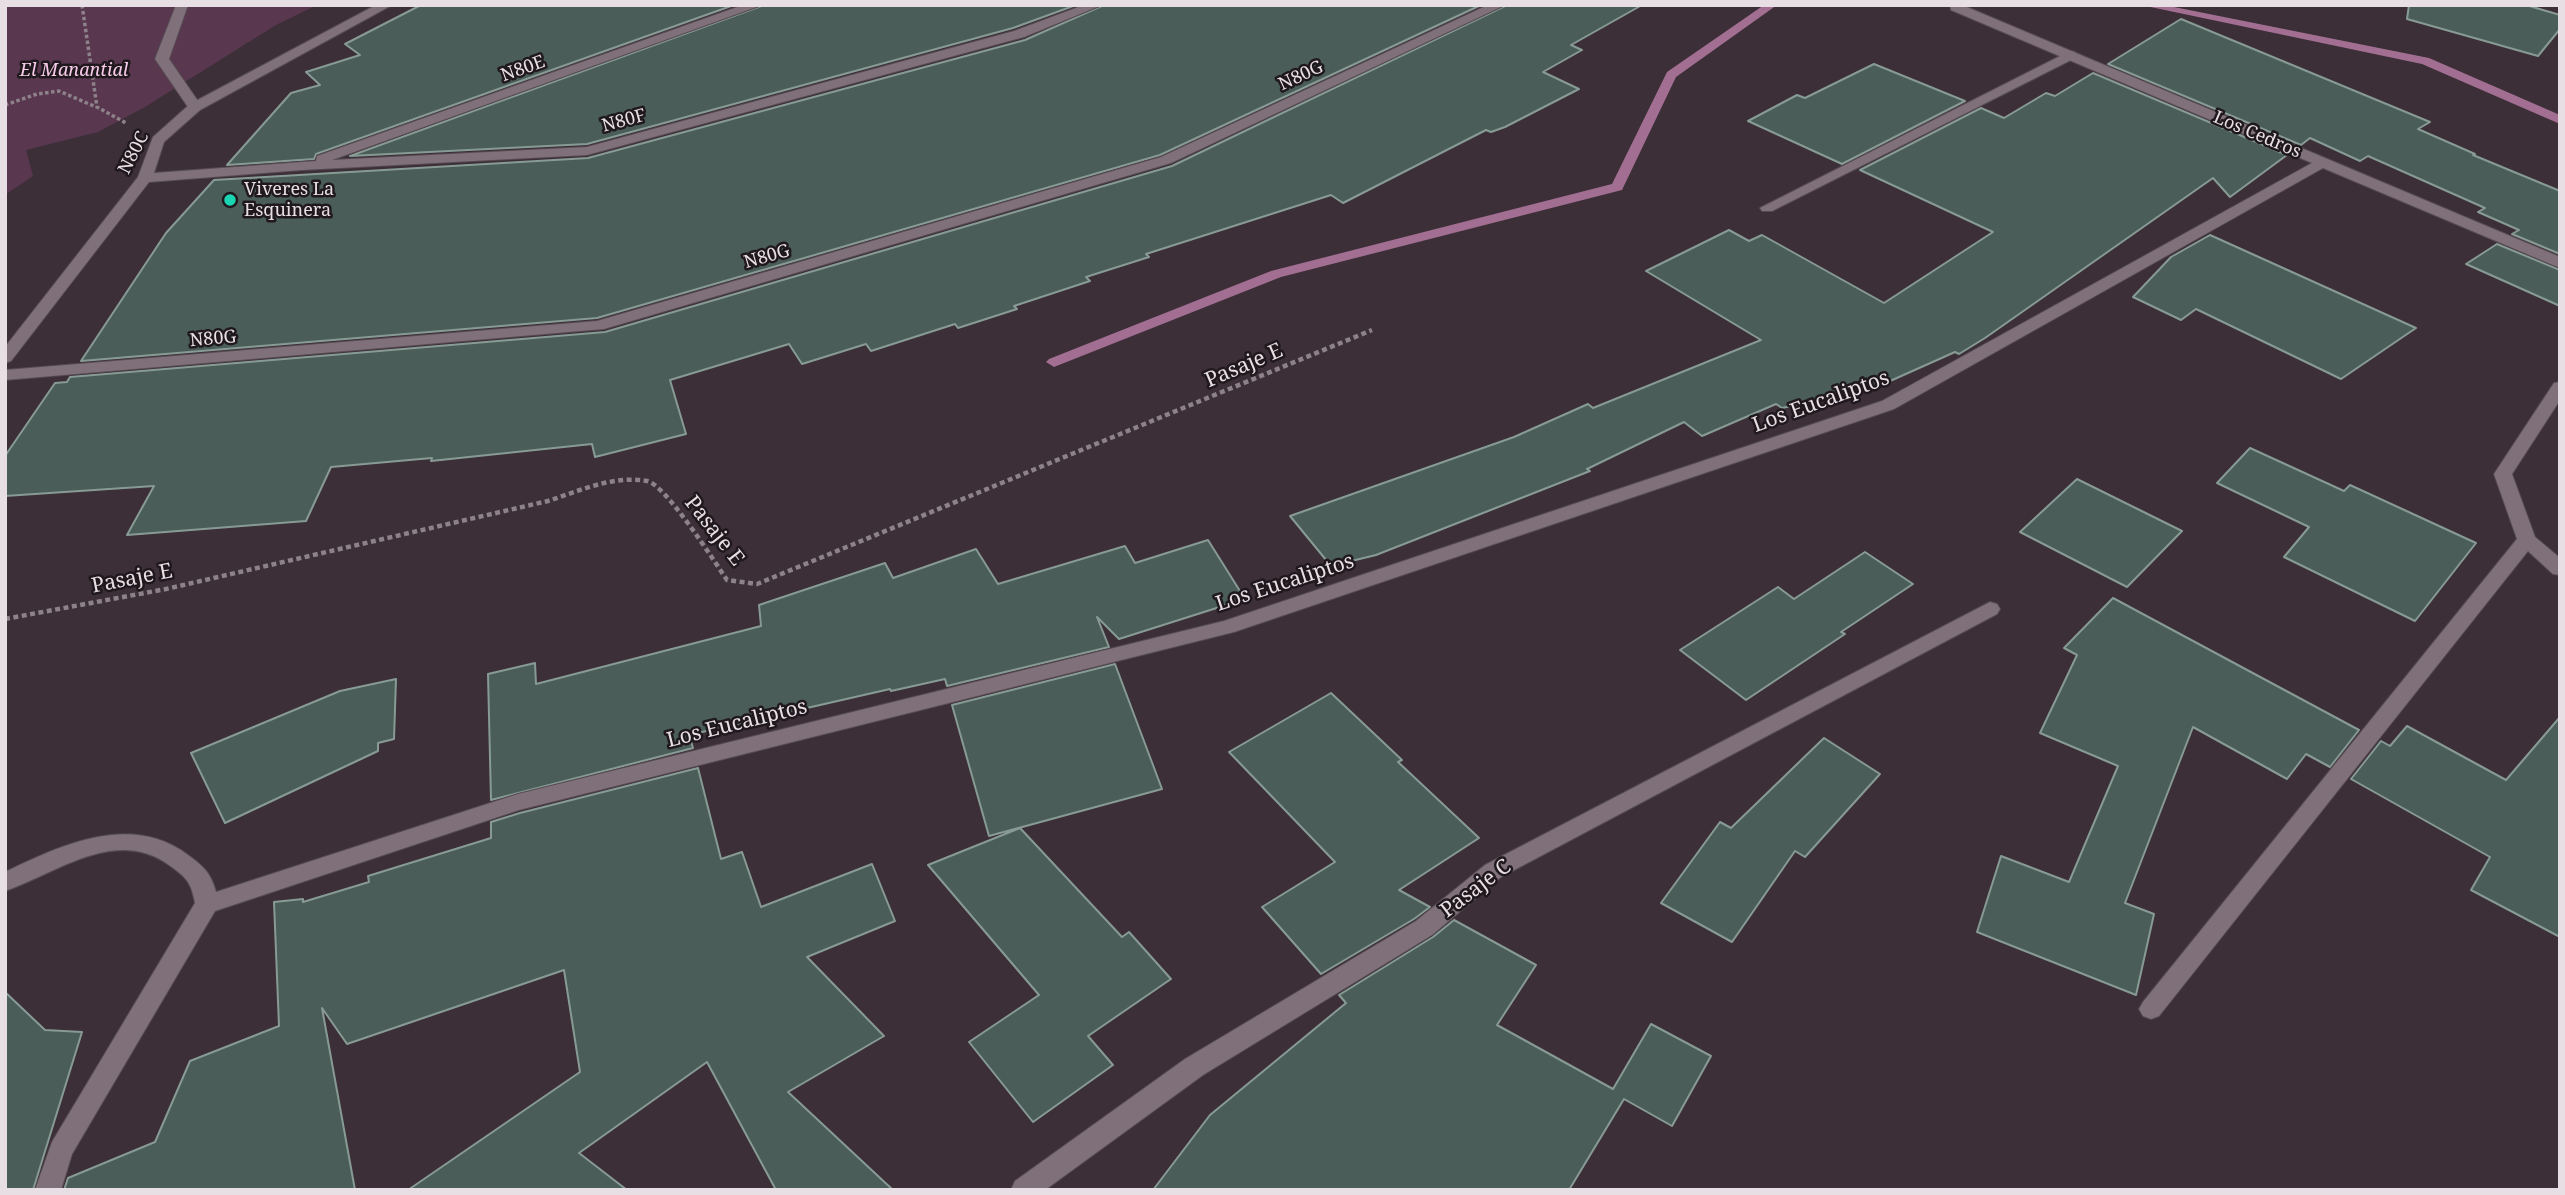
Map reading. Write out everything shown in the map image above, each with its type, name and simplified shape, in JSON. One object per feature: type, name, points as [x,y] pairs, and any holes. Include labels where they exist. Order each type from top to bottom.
[{"type":"street","points":[[182,5],[162,60],[195,107]]},
{"type":"street","name":"N80C","points":[[5,358],[145,178],[158,140],[195,107],[386,5]]},
{"type":"street","name":"N80E","points":[[302,166],[756,5]]},
{"type":"street","name":"N80F","points":[[145,178],[302,166],[587,151],[1019,34],[1096,5]]},
{"type":"street","name":"N80G","points":[[5,375],[598,326],[1166,160],[1499,5]]},
{"type":"street","name":"Los Cedros","points":[[1955,7],[2560,263]]},
{"type":"street","points":[[1768,208],[2070,55]]},
{"type":"street","name":"Los Eucaliptos","points":[[207,904],[517,802],[1227,627],[1888,405],[2322,163]]},
{"type":"street","points":[[2560,387],[2504,474],[2527,540],[2560,569]]},
{"type":"street","points":[[2151,1009],[2527,540]]},
{"type":"street","name":"Pasaje C","points":[[1024,1190],[1194,1067],[1424,928],[1493,871],[1990,609]]},
{"type":"street","points":[[5,882],[88,845],[113,843],[143,846],[166,852],[201,878],[207,904],[61,1150],[48,1190]]},
{"type":"path","points":[[82,5],[97,107]]},
{"type":"path","points":[[5,105],[37,94],[60,91],[97,107],[158,140]]},
{"type":"path","name":"Pasaje E","points":[[5,619],[179,586],[548,500],[608,481],[649,481],[664,492],[727,580],[757,584],[1372,330]]},
{"type":"green space","name":"El Manantial","points":[[5,5],[317,5],[276,25],[145,107],[98,132],[26,150],[33,176],[5,195]]},
{"type":"building","points":[[421,5],[734,5],[316,154],[314,159],[227,165],[291,93],[320,85],[306,72],[360,55],[345,44]]},
{"type":"building","points":[[764,5],[1076,5],[1013,28],[587,144],[350,156]]},
{"type":"building","points":[[1104,5],[1481,5],[1160,155],[597,318],[81,361],[166,233],[214,180],[588,158],[1025,40]]},
{"type":"building","points":[[1507,5],[1642,5],[1571,45],[1582,50],[1543,72],[1579,89],[1505,127],[1491,132],[1486,130],[1343,203],[1331,195],[1146,254],[1149,257],[1086,277],[1090,281],[1014,306],[1017,309],[958,328],[955,324],[871,351],[866,344],[802,364],[789,344],[670,380],[686,434],[595,457],[592,444],[431,461],[432,458],[331,467],[306,521],[127,535],[154,486],[5,496],[5,456],[55,383],[67,382],[70,377],[605,332],[1172,166]]},
{"type":"building","points":[[2409,5],[2526,5],[2560,15],[2560,29],[2538,56],[2407,19]]},
{"type":"building","points":[[2181,19],[2430,122],[2418,129],[2560,191],[2560,254],[2512,234],[2519,230],[2478,212],[2485,208],[2368,156],[2360,161],[2310,138],[2301,145],[2108,64]]},
{"type":"building","points":[[1874,64],[1965,101],[1842,164],[1748,121],[1797,95],[1805,98]]},
{"type":"building","points":[[2093,73],[2287,155],[2230,197],[2213,178],[1985,338],[1959,354],[1955,352],[1870,390],[1859,382],[1820,400],[1782,408],[1776,404],[1702,436],[1684,422],[1587,469],[1590,471],[1376,555],[1331,566],[1290,516],[1514,437],[1588,404],[1593,408],[1761,340],[1646,271],[1729,230],[1749,241],[1762,235],[1884,303],[1993,232],[1860,170],[1981,108],[2004,118],[2046,93],[2055,96]]},
{"type":"building","points":[[2210,235],[2416,328],[2341,379],[2196,309],[2181,320],[2133,297],[2171,257]]},
{"type":"building","points":[[2497,244],[2560,270],[2560,306],[2466,264]]},
{"type":"building","points":[[2250,448],[2344,491],[2350,485],[2476,543],[2415,621],[2284,557],[2309,527],[2217,483]]},
{"type":"building","points":[[2077,479],[2182,531],[2127,587],[2020,532]]},
{"type":"building","points":[[1208,540],[1245,599],[1119,639],[1097,617],[1109,647],[947,686],[945,679],[891,691],[890,689],[689,735],[693,748],[491,800],[488,674],[535,663],[536,684],[761,626],[759,605],[885,563],[893,578],[976,549],[998,584],[1125,546],[1135,563]]},
{"type":"building","points":[[1865,552],[1913,584],[1841,632],[1845,634],[1746,700],[1680,650],[1778,587],[1794,599]]},
{"type":"building","points":[[2113,598],[2359,730],[2330,767],[2306,754],[2287,779],[2193,727],[2125,903],[2154,914],[2136,995],[1977,932],[2001,856],[2069,882],[2118,766],[2040,733],[2077,655],[2064,648]]},
{"type":"building","points":[[1115,664],[1162,789],[989,836],[952,705]]},
{"type":"building","points":[[396,679],[394,739],[378,743],[378,751],[225,823],[191,753],[340,691]]},
{"type":"building","points":[[1331,693],[1402,760],[1398,762],[1479,838],[1399,890],[1430,907],[1321,974],[1262,907],[1335,862],[1229,752]]},
{"type":"building","points":[[2560,717],[2560,937],[2471,890],[2490,857],[2351,779],[2381,741],[2390,746],[2407,726],[2506,780]]},
{"type":"building","points":[[1824,738],[1880,774],[1805,857],[1795,851],[1732,942],[1661,903],[1720,822],[1731,828]]},
{"type":"building","points":[[698,768],[721,859],[742,852],[761,907],[872,864],[895,921],[807,957],[884,1036],[788,1092],[893,1190],[776,1190],[707,1062],[579,1153],[627,1190],[408,1190],[580,1072],[564,970],[347,1044],[322,1008],[355,1190],[64,1190],[68,1178],[155,1142],[190,1061],[279,1026],[274,902],[303,899],[303,902],[369,882],[368,876],[491,838],[491,822]]},
{"type":"building","points":[[1020,828],[1122,937],[1129,932],[1171,979],[1088,1036],[1113,1065],[1033,1122],[969,1042],[1039,995],[928,865]]},
{"type":"building","points":[[1454,920],[1536,965],[1497,1025],[1613,1089],[1651,1024],[1711,1056],[1672,1126],[1624,1099],[1569,1190],[1153,1190],[1210,1115],[1346,1003],[1339,995],[1433,937]]},
{"type":"building","points":[[5,992],[45,1030],[82,1032],[33,1190],[5,1190]]},
{"type":"waterway","points":[[1054,362],[1276,274],[1617,187],[1671,75],[1772,5]]},
{"type":"waterway","points":[[2146,5],[2425,61],[2560,120]]},
{"type":"place","name":"Viveres La Esquinera","points":[[230,200]]}]
